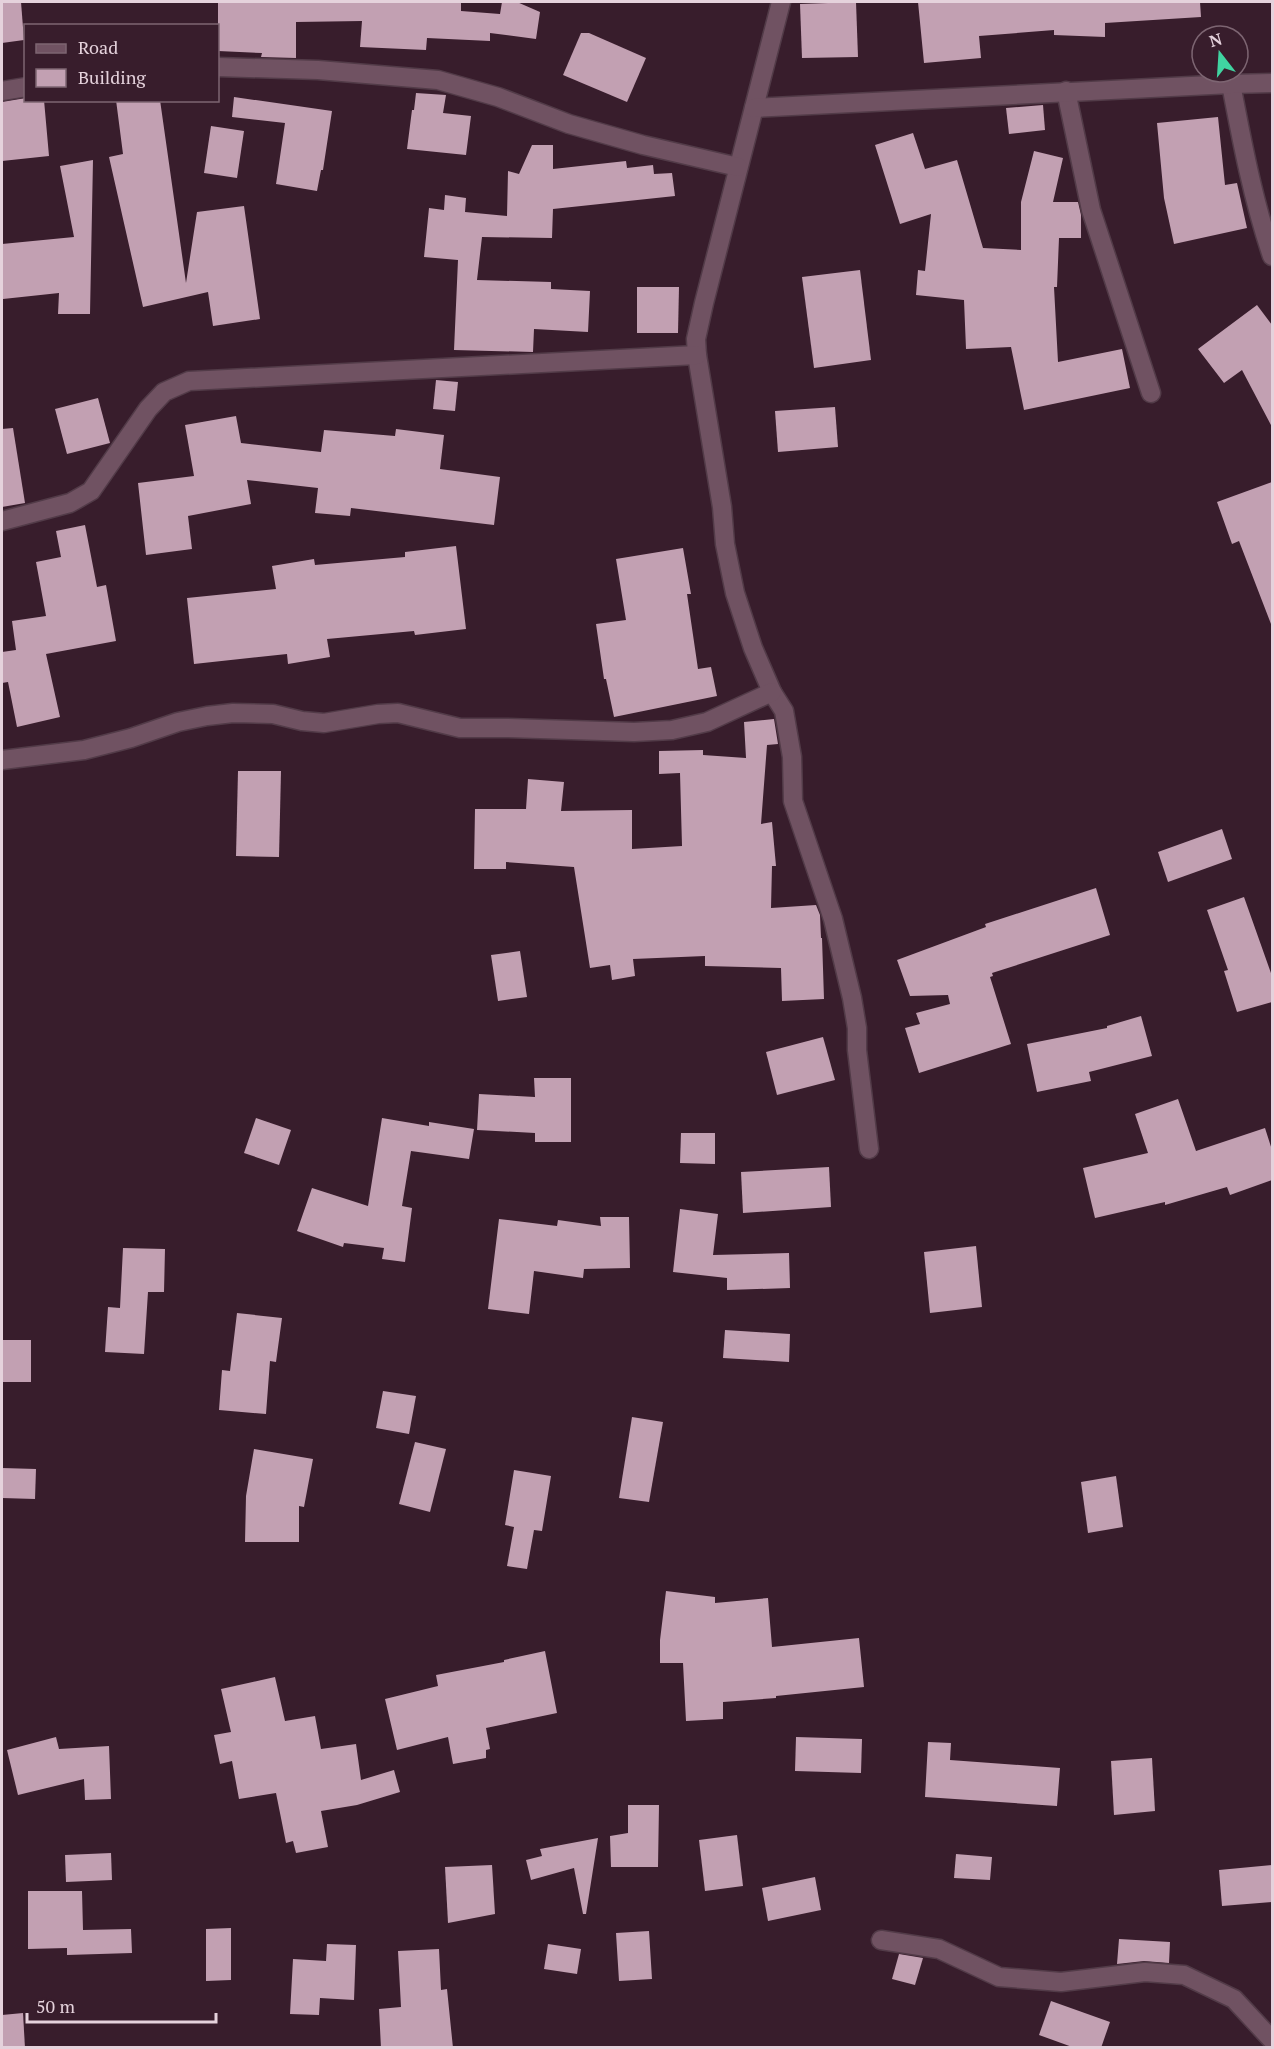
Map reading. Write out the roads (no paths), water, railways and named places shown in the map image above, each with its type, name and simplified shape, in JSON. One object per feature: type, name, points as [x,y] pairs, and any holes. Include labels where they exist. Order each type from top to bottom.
[{"type":"street","points":[[781,2],[704,303],[696,339],[697,356],[722,507],[725,544],[735,593],[753,648],[772,692],[784,711],[792,758],[794,801],[833,919],[852,998],[869,1149]]},
{"type":"street","points":[[219,67],[318,70],[438,80],[498,97],[569,124],[613,137],[738,166]]},
{"type":"street","points":[[1250,84],[1272,83]]},
{"type":"street","points":[[754,108],[1231,84],[1246,160],[1263,231],[1272,256]]},
{"type":"street","points":[[2,91],[24,87]]},
{"type":"street","points":[[1066,92],[1091,210],[1151,393]]},
{"type":"street","points":[[2,521],[70,503],[91,490],[148,409],[164,392],[189,381],[697,356]]},
{"type":"street","points":[[2,760],[84,750],[131,738],[178,722],[232,712],[273,714],[302,721],[324,723],[398,713],[460,728],[634,732],[672,730],[707,722],[772,692]]},
{"type":"street","points":[[881,1940],[939,1949],[999,1977],[1061,1983],[1145,1972],[1184,1976],[1234,1999],[1272,2040]]}]
